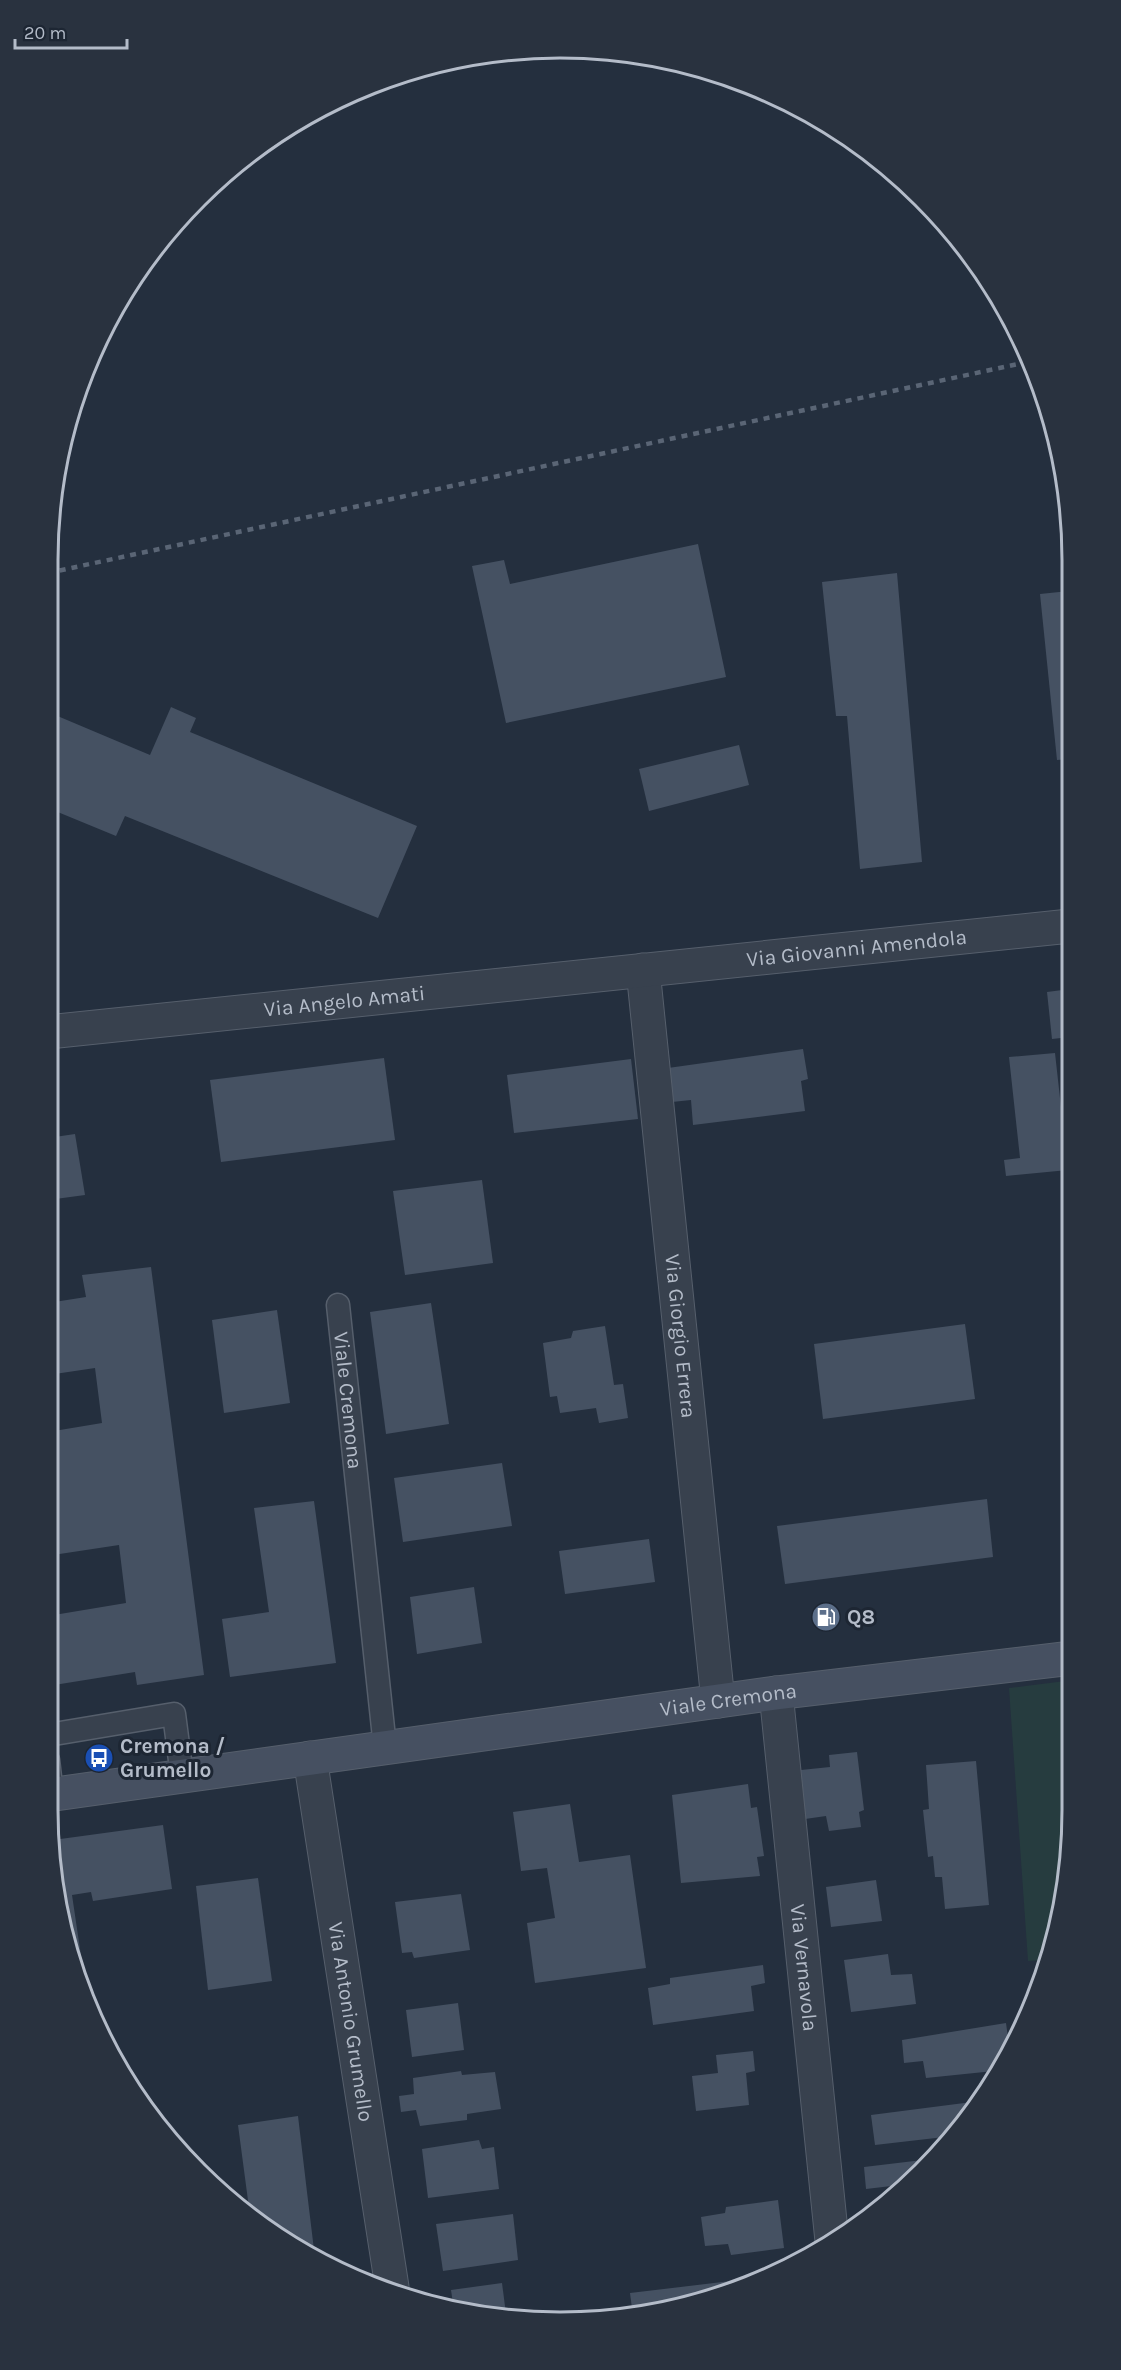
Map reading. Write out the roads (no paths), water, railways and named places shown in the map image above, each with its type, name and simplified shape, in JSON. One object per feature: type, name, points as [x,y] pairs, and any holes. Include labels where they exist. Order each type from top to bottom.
[{"type":"main road","name":"Viale Cremona","points":[[58,1793],[776,1693],[1062,1659]]},
{"type":"street","name":"Via Giovanni Amendola","points":[[643,970],[1062,927]]},
{"type":"street","name":"Via Angelo Amati","points":[[58,1031],[643,970]]},
{"type":"street","name":"Via Giorgio Errera","points":[[643,970],[718,1701]]},
{"type":"street","name":"Via Vernavola","points":[[776,1693],[831,2232]]},
{"type":"street","name":"Via Antonio Grumello","points":[[310,1758],[391,2282]]},
{"type":"lane","name":"Viale Cremona","points":[[338,1305],[385,1747]]},
{"type":"lane","points":[[58,1733],[174,1714],[182,1776]]},
{"type":"railway","points":[[58,571],[1022,363]]},
{"type":"place","name":"Q8","points":[[826,1617]]},
{"type":"place","name":"Cremona / Grumello","points":[[99,1758]]}]
